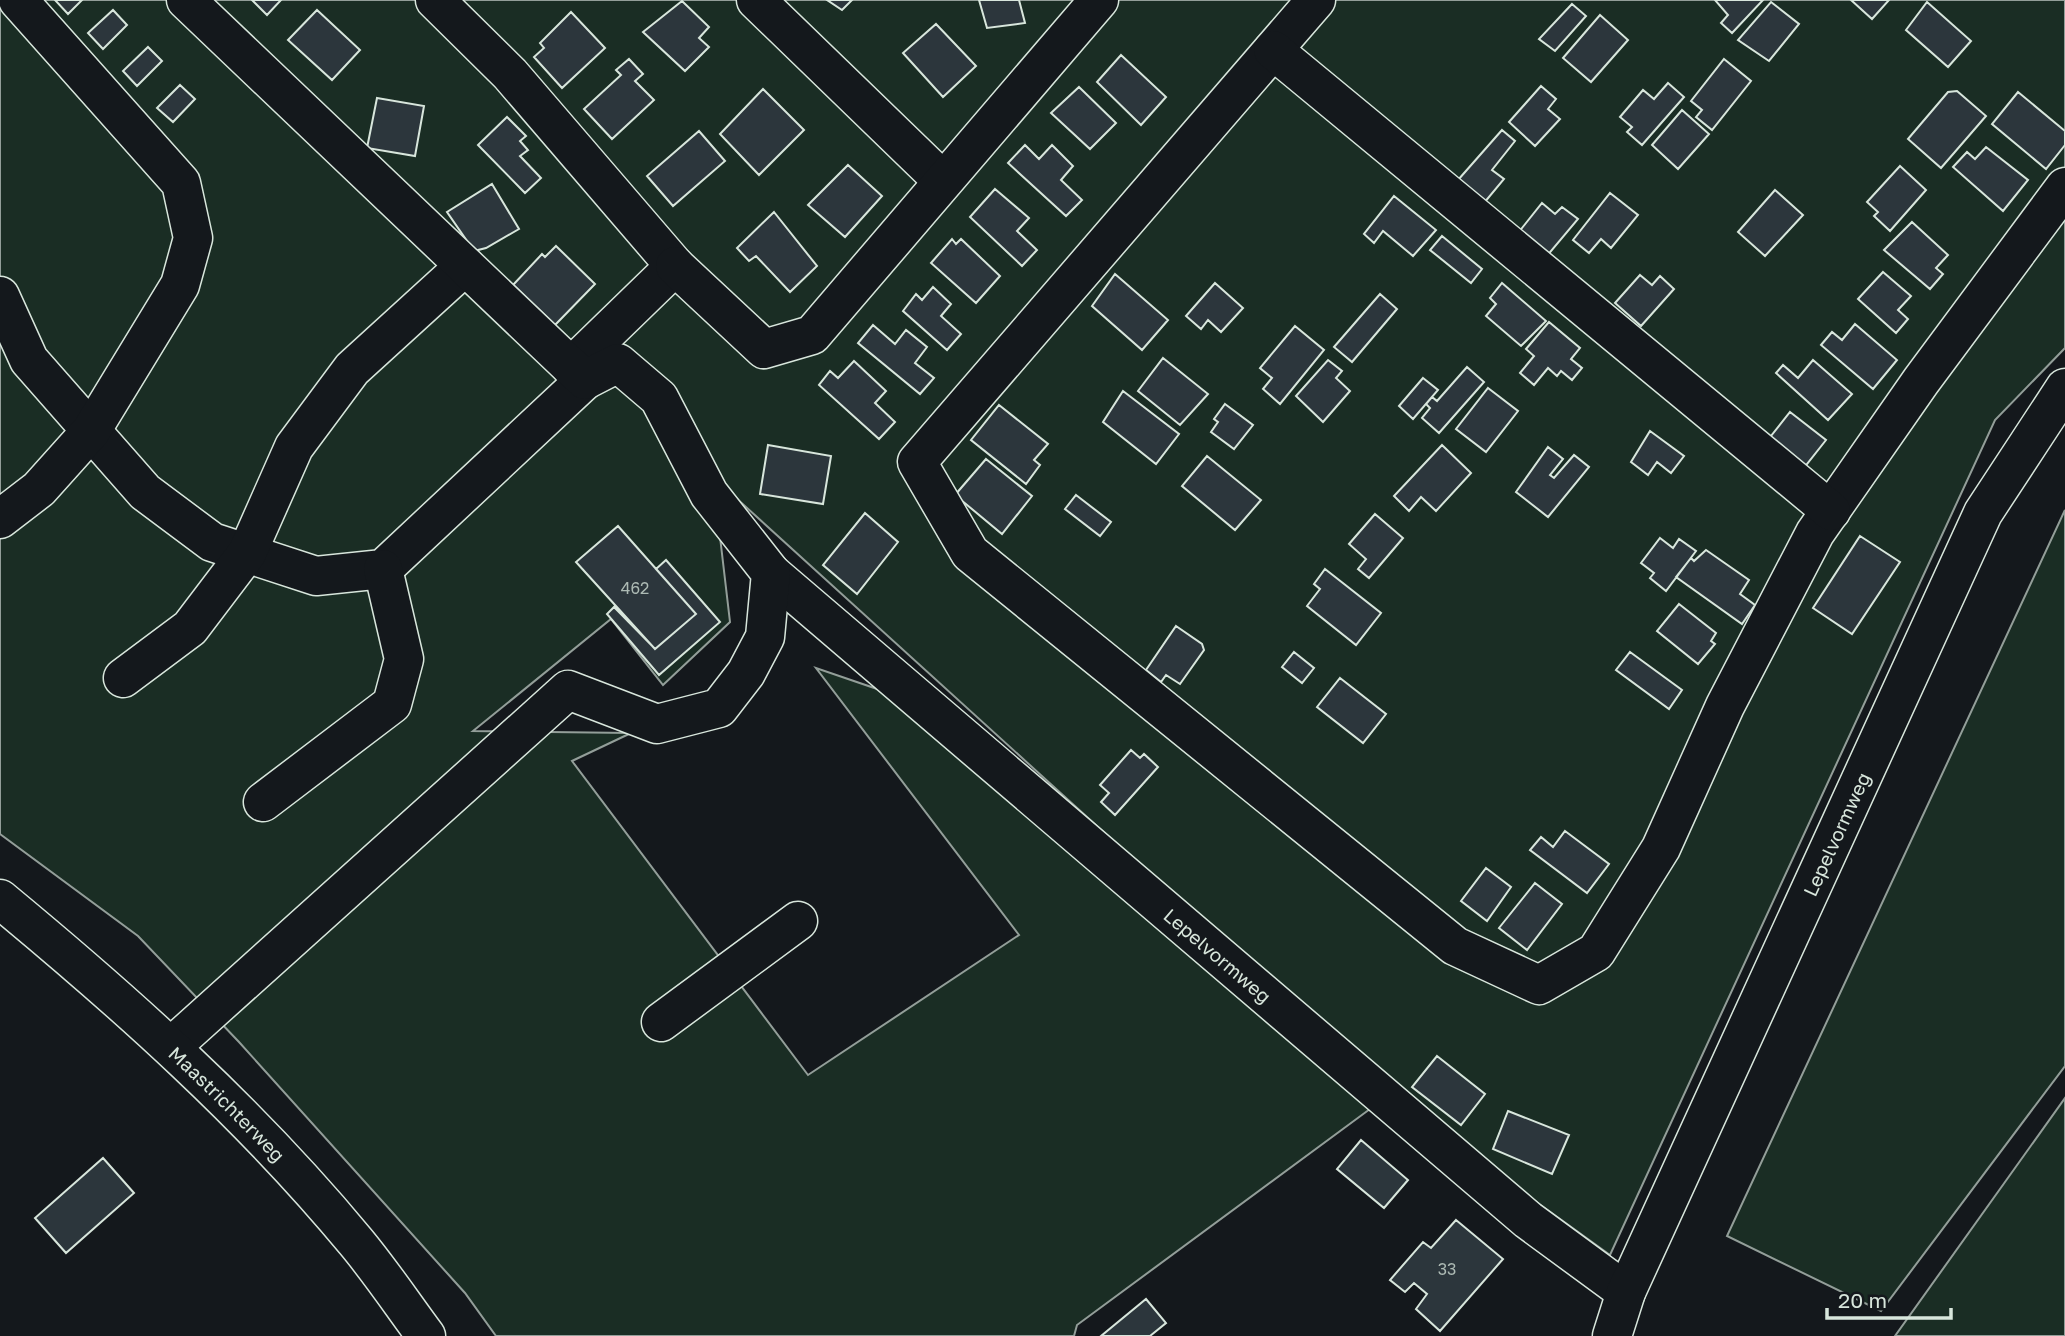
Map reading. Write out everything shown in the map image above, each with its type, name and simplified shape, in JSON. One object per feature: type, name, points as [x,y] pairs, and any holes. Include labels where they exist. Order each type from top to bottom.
[{"type":"street","points":[[0,9],[10,0]]},
{"type":"street","points":[[0,519],[38,489],[91,431],[180,285],[193,238],[181,183],[18,0]]},
{"type":"street","points":[[186,0],[578,374]]},
{"type":"street","points":[[435,0],[510,74],[675,266],[764,349],[812,335],[1099,0]]},
{"type":"street","points":[[756,0],[943,181]]},
{"type":"street","points":[[1316,0],[917,462],[970,553],[1455,946],[1539,985],[1597,952],[1661,848],[1725,706],[1815,533],[1930,370],[2065,187]]},
{"type":"street","points":[[1273,50],[1831,511]]},
{"type":"street","points":[[123,678],[190,628],[247,553],[294,447],[352,369],[465,266]]},
{"type":"street","points":[[0,296],[9,342],[29,360],[145,492],[212,542],[316,576],[383,569],[578,374],[675,266]]},
{"type":"street","name":"Lepelvormweg","points":[[578,374],[618,363],[659,398],[709,494],[771,573],[1528,1220],[1626,1292]]},
{"type":"street","name":"Lepelvormweg","points":[[1612,1336],[1626,1292],[1983,513],[2065,388]]},
{"type":"street","points":[[263,802],[392,704],[404,659],[383,569]]},
{"type":"street","points":[[171,1047],[568,690],[657,724],[719,708],[746,673],[765,637],[771,573]]},
{"type":"street","name":"Maastrichterweg","points":[[0,899],[171,1047],[357,1242],[426,1336]]},
{"type":"street","points":[[661,1022],[798,921]]},
{"type":"green space","points":[[0,0],[2065,0],[2065,348],[1995,420],[1610,1255],[1531,1198],[1219,937],[713,477],[730,622],[663,685],[611,619],[473,731],[631,733],[572,761],[808,1075],[1019,935],[816,668],[880,690],[1370,1109],[1077,1325],[1074,1336],[496,1336],[465,1293],[239,1042],[138,936],[0,834]]},
{"type":"green space","points":[[2065,510],[2065,1066],[1881,1311],[1727,1236]]},
{"type":"green space","points":[[2065,1098],[2065,1336],[1895,1336]]},
{"type":"building","points":[[55,0],[82,0],[68,14]]},
{"type":"building","points":[[252,0],[281,0],[267,15]]},
{"type":"building","points":[[827,0],[852,0],[842,10]]},
{"type":"building","points":[[979,0],[1019,0],[1025,23],[987,28]]},
{"type":"building","points":[[1715,0],[1763,0],[1732,33],[1721,23],[1728,15]]},
{"type":"building","points":[[1851,0],[1889,0],[1872,19]]},
{"type":"building","points":[[682,1],[709,27],[699,38],[709,47],[685,71],[643,32]]},
{"type":"building","points":[[1771,2],[1799,24],[1769,61],[1738,40]]},
{"type":"building","points":[[1927,2],[1971,41],[1948,67],[1906,30]]},
{"type":"building","points":[[1572,4],[1586,16],[1555,51],[1539,39]]},
{"type":"building","points":[[113,10],[127,25],[103,49],[88,33]]},
{"type":"building","points":[[317,10],[360,50],[332,80],[288,40]]},
{"type":"building","points":[[571,12],[605,48],[562,88],[534,57],[544,48],[540,43]]},
{"type":"building","points":[[1600,15],[1628,40],[1591,82],[1563,58]]},
{"type":"building","points":[[936,24],[976,66],[943,97],[903,53]]},
{"type":"building","points":[[148,47],[162,61],[137,86],[123,71]]},
{"type":"building","points":[[1121,55],[1166,97],[1141,125],[1097,82]]},
{"type":"building","points":[[629,59],[643,74],[635,81],[654,100],[612,139],[584,109],[621,75],[616,70]]},
{"type":"building","points":[[1724,59],[1751,81],[1712,130],[1696,117],[1702,110],[1691,101]]},
{"type":"building","points":[[1668,83],[1684,97],[1642,145],[1627,132],[1632,127],[1620,117],[1643,90],[1654,99]]},
{"type":"building","points":[[180,85],[195,99],[173,122],[157,108]]},
{"type":"building","points":[[1541,86],[1556,99],[1548,109],[1560,119],[1535,146],[1509,122]]},
{"type":"building","points":[[1079,87],[1116,123],[1090,149],[1051,113]]},
{"type":"building","points":[[763,89],[804,130],[759,175],[720,134]]},
{"type":"building","points":[[1957,91],[1986,116],[1941,168],[1908,139],[1948,92]]},
{"type":"building","points":[[2018,92],[2065,131],[2065,145],[2046,169],[1992,124]]},
{"type":"building","points":[[377,98],[424,106],[415,156],[367,148]]},
{"type":"building","points":[[1682,110],[1709,134],[1678,169],[1652,145]]},
{"type":"building","points":[[507,117],[526,136],[520,141],[528,150],[520,156],[541,178],[525,193],[478,145]]},
{"type":"building","points":[[1502,130],[1515,141],[1492,170],[1504,179],[1484,203],[1458,180]]},
{"type":"building","points":[[699,131],[725,161],[673,206],[647,176]]},
{"type":"building","points":[[1025,145],[1039,159],[1052,145],[1073,166],[1061,180],[1082,200],[1066,216],[1008,163]]},
{"type":"building","points":[[1986,147],[2028,180],[2003,211],[1953,167],[1967,152],[1975,159]]},
{"type":"building","points":[[848,165],[882,196],[845,237],[808,205]]},
{"type":"building","points":[[1900,166],[1926,190],[1890,231],[1874,216],[1878,212],[1867,202]]},
{"type":"building","points":[[492,184],[519,229],[486,248],[474,251],[447,212]]},
{"type":"building","points":[[995,189],[1029,218],[1017,231],[1037,250],[1022,266],[970,217]]},
{"type":"building","points":[[1775,190],[1803,215],[1765,256],[1738,232]]},
{"type":"building","points":[[1610,193],[1638,215],[1611,248],[1601,239],[1589,253],[1573,240]]},
{"type":"building","points":[[1394,196],[1436,230],[1413,256],[1383,231],[1374,243],[1364,234]]},
{"type":"building","points":[[1542,203],[1555,214],[1562,207],[1578,219],[1546,257],[1518,233]]},
{"type":"building","points":[[774,212],[817,266],[790,292],[756,256],[749,261],[737,248]]},
{"type":"building","points":[[1912,222],[1948,255],[1936,268],[1943,274],[1930,289],[1884,250]]},
{"type":"building","points":[[1442,236],[1482,269],[1471,283],[1430,250]]},
{"type":"building","points":[[952,239],[956,244],[961,239],[1000,276],[976,303],[931,263]]},
{"type":"building","points":[[556,246],[595,284],[555,325],[513,285],[542,254],[545,257]]},
{"type":"building","points":[[1883,272],[1911,296],[1898,310],[1908,319],[1896,333],[1858,299]]},
{"type":"building","points":[[1115,274],[1168,320],[1142,350],[1092,306]]},
{"type":"building","points":[[1640,275],[1652,285],[1660,276],[1674,289],[1641,326],[1615,303]]},
{"type":"building","points":[[1215,283],[1243,308],[1221,332],[1208,320],[1201,329],[1186,316]]},
{"type":"building","points":[[1502,283],[1546,321],[1521,346],[1486,316],[1496,304],[1490,298]]},
{"type":"building","points":[[933,287],[951,304],[941,316],[961,334],[947,350],[903,311],[916,294],[922,300]]},
{"type":"building","points":[[1380,294],[1397,309],[1352,362],[1334,347]]},
{"type":"building","points":[[1549,322],[1580,348],[1571,359],[1582,368],[1572,380],[1561,371],[1557,376],[1548,368],[1534,385],[1520,373],[1534,356],[1526,349]]},
{"type":"building","points":[[1855,324],[1897,360],[1873,389],[1821,345],[1832,332],[1842,340]]},
{"type":"building","points":[[873,325],[895,344],[906,330],[927,347],[915,363],[934,378],[920,394],[858,343]]},
{"type":"building","points":[[1295,326],[1324,350],[1280,404],[1263,389],[1272,378],[1260,368]]},
{"type":"building","points":[[1163,358],[1208,394],[1180,425],[1138,391]]},
{"type":"building","points":[[1328,360],[1342,371],[1336,378],[1350,391],[1323,422],[1296,396]]},
{"type":"building","points":[[1813,360],[1852,394],[1828,420],[1776,373],[1783,365],[1798,378]]},
{"type":"building","points":[[854,361],[886,391],[875,403],[895,422],[879,439],[819,385],[830,371],[838,378]]},
{"type":"building","points":[[1467,367],[1484,382],[1439,433],[1422,418],[1430,408],[1426,404],[1432,397],[1437,401]]},
{"type":"building","points":[[1423,378],[1438,390],[1413,419],[1399,406]]},
{"type":"building","points":[[1488,388],[1518,411],[1486,452],[1456,429]]},
{"type":"building","points":[[1123,391],[1179,434],[1156,464],[1103,422]]},
{"type":"building","points":[[1225,404],[1253,425],[1234,449],[1211,432],[1218,422],[1214,419]]},
{"type":"building","points":[[999,405],[1048,444],[1034,460],[1040,465],[1026,484],[971,440]]},
{"type":"building","points":[[1790,412],[1826,440],[1803,469],[1767,441]]},
{"type":"building","points":[[1650,431],[1684,456],[1671,473],[1657,462],[1648,475],[1631,462]]},
{"type":"building","points":[[768,445],[831,456],[823,504],[760,494]]},
{"type":"building","points":[[1442,445],[1471,473],[1436,511],[1421,497],[1409,511],[1394,496]]},
{"type":"building","points":[[1548,447],[1563,459],[1550,475],[1554,478],[1574,455],[1589,467],[1548,517],[1516,492]]},
{"type":"building","points":[[1207,456],[1261,500],[1235,530],[1182,486]]},
{"type":"building","points":[[986,459],[1032,496],[1002,534],[955,495]]},
{"type":"building","points":[[1076,495],[1111,522],[1100,536],[1065,509]]},
{"type":"building","points":[[865,513],[898,542],[857,594],[823,565]]},
{"type":"building","points":[[1375,514],[1403,538],[1369,578],[1358,569],[1366,559],[1349,544]]},
{"type":"building","points":[[618,526],[696,614],[655,649],[576,562]]},
{"type":"building","points":[[1860,536],[1900,562],[1852,634],[1813,608]]},
{"type":"building","points":[[1660,538],[1673,548],[1679,539],[1696,551],[1666,591],[1650,578],[1654,573],[1641,563]]},
{"type":"building","points":[[1706,550],[1749,580],[1740,594],[1755,605],[1742,624],[1676,577],[1691,558],[1694,561]]},
{"type":"building","points":[[666,560],[720,622],[659,675],[607,614],[614,607],[655,649],[696,614],[656,569]]},
{"type":"building","points":[[1325,569],[1381,613],[1356,645],[1307,606],[1320,589],[1314,584]]},
{"type":"building","points":[[1679,604],[1716,633],[1711,641],[1715,644],[1698,664],[1657,631]]},
{"type":"building","points":[[1176,626],[1202,644],[1204,650],[1180,684],[1166,675],[1161,682],[1146,670]]},
{"type":"building","points":[[1294,652],[1314,668],[1302,683],[1282,667]]},
{"type":"building","points":[[1630,652],[1682,690],[1669,709],[1616,670]]},
{"type":"building","points":[[1340,678],[1386,714],[1363,743],[1317,707]]},
{"type":"building","points":[[1131,750],[1140,758],[1144,754],[1158,767],[1115,815],[1101,802],[1109,793],[1100,785]]},
{"type":"building","points":[[1565,831],[1609,864],[1587,893],[1530,850],[1541,837],[1553,847]]},
{"type":"building","points":[[1486,868],[1511,887],[1487,921],[1461,901]]},
{"type":"building","points":[[1535,883],[1562,904],[1527,950],[1499,928]]},
{"type":"building","points":[[1437,1056],[1485,1094],[1461,1125],[1412,1087]]},
{"type":"building","points":[[1508,1111],[1569,1135],[1552,1174],[1493,1149]]},
{"type":"building","points":[[1361,1140],[1408,1180],[1384,1208],[1337,1169]]},
{"type":"building","points":[[103,1158],[134,1193],[66,1253],[35,1218]]},
{"type":"building","points":[[1456,1220],[1503,1259],[1440,1331],[1416,1309],[1427,1294],[1414,1283],[1405,1292],[1390,1280],[1423,1242],[1431,1248]]},
{"type":"building","points":[[1146,1299],[1166,1323],[1150,1336],[1101,1336]]}]
